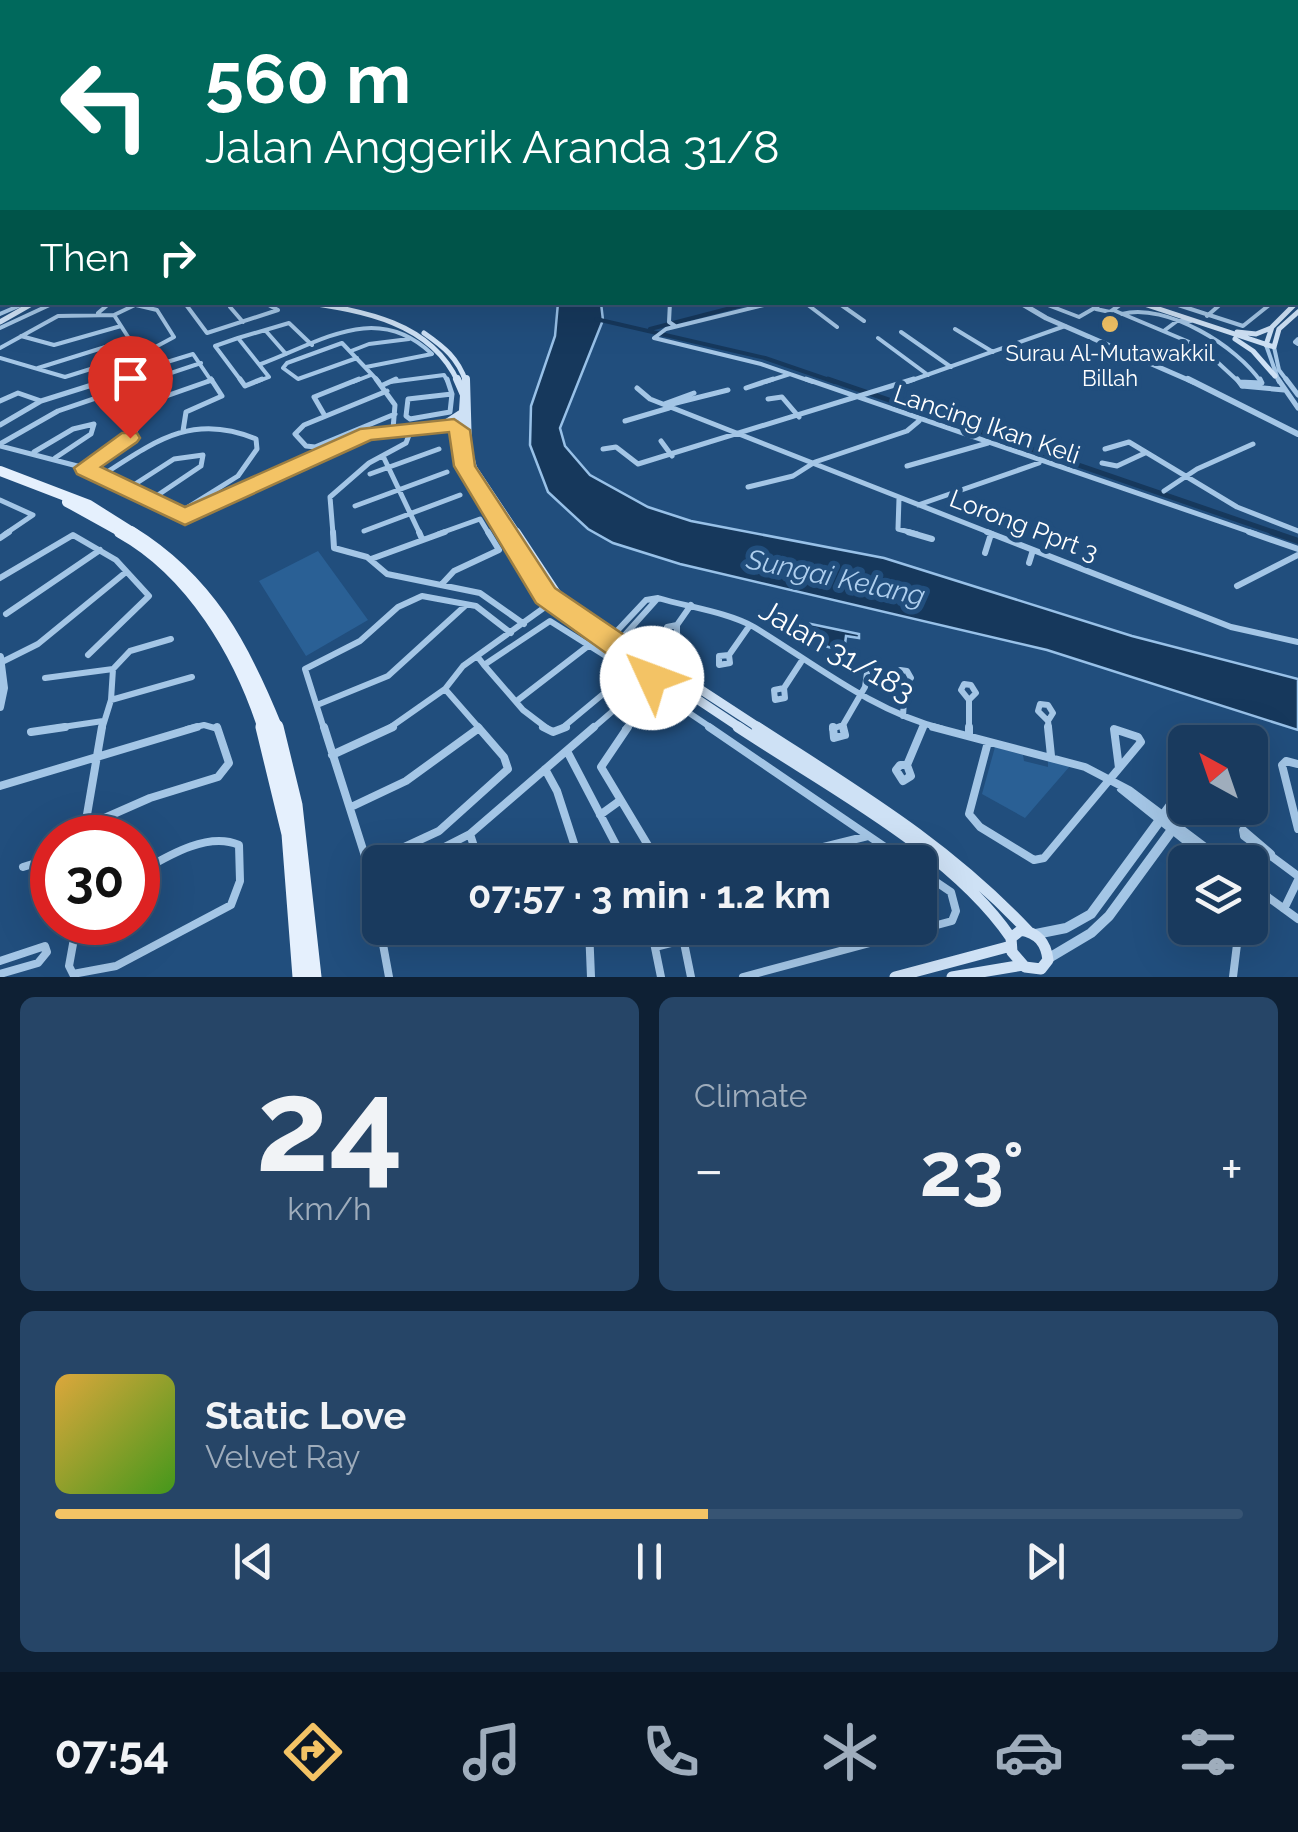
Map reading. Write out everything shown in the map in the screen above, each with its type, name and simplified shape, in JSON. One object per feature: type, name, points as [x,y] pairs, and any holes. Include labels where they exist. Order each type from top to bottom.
[{"type":"main road","points":[[0,321],[26,305]]},
{"type":"main road","points":[[321,305],[376,315],[435,343],[463,387],[464,466],[555,600],[950,868],[990,906],[1028,970]]},
{"type":"main road","points":[[343,305],[392,316],[453,357],[470,386],[463,425]]},
{"type":"main road","points":[[1150,305],[1191,322],[1270,344]]},
{"type":"main road","points":[[1151,305],[1221,330],[1251,334],[1272,327],[1292,305]]},
{"type":"main road","points":[[1270,344],[1298,312]]},
{"type":"main road","points":[[1270,344],[1272,327]]},
{"type":"main road","points":[[1221,330],[1254,352],[1275,376]]},
{"type":"main road","points":[[445,424],[463,411]]},
{"type":"main road","points":[[445,424],[463,425]]},
{"type":"main road","points":[[0,475],[118,526],[184,581],[212,617],[255,702],[278,778],[298,890],[300,977]]},
{"type":"main road","points":[[0,475],[115,516],[192,576],[221,612],[265,696],[290,777],[309,886],[314,977]]},
{"type":"main road","points":[[555,600],[618,636],[660,670],[726,707],[926,837],[990,890],[1045,945],[1049,967],[952,977]]},
{"type":"main road","points":[[895,977],[1011,942],[1017,930],[1032,932]]},
{"type":"street","points":[[0,321],[45,305]]},
{"type":"street","points":[[97,313],[107,305]]},
{"type":"street","points":[[0,348],[55,316],[114,315],[136,305]]},
{"type":"street","points":[[0,358],[65,377],[139,354],[174,336],[157,310],[141,305]]},
{"type":"street","points":[[187,305],[208,332],[278,310],[269,305]]},
{"type":"street","points":[[230,305],[243,322]]},
{"type":"street","points":[[670,305],[672,324],[754,305]]},
{"type":"street","points":[[808,305],[836,327]]},
{"type":"street","points":[[842,305],[864,321]]},
{"type":"street","points":[[1024,305],[1143,357],[1298,434]]},
{"type":"street","points":[[1048,305],[1079,317],[1101,305]]},
{"type":"street","points":[[1177,305],[1238,326],[1248,325],[1270,305]]},
{"type":"street","points":[[1208,316],[1221,305]]},
{"type":"street","points":[[1120,306],[1202,344],[1226,362],[1241,384],[1296,392]]},
{"type":"street","points":[[1096,309],[1136,309],[1221,342],[1248,363],[1262,384],[1241,384]]},
{"type":"street","points":[[114,315],[139,354]]},
{"type":"street","points":[[1165,330],[1174,323],[1191,322]]},
{"type":"street","points":[[238,338],[269,377],[240,384],[214,348],[216,345],[238,338],[284,324],[291,324],[312,346]]},
{"type":"street","name":"Lancing Ikan Keli","points":[[672,324],[654,338],[745,359],[1298,552]]},
{"type":"street","points":[[20,336],[54,346],[122,326]]},
{"type":"street","points":[[260,364],[363,328],[386,326],[432,354],[386,360],[366,367]]},
{"type":"street","points":[[602,450],[616,447],[638,464],[672,456],[872,395],[1065,326]]},
{"type":"street","points":[[955,329],[993,352]]},
{"type":"street","points":[[265,330],[287,355]]},
{"type":"street","points":[[902,332],[950,367]]},
{"type":"street","points":[[337,338],[394,400],[392,429]]},
{"type":"street","points":[[878,338],[928,376]]},
{"type":"street","points":[[351,351],[369,344],[410,339]]},
{"type":"street","points":[[35,368],[130,340]]},
{"type":"street","points":[[1202,344],[1221,342]]},
{"type":"street","points":[[342,344],[284,365],[288,373],[302,378],[358,358]]},
{"type":"street","points":[[1270,344],[1275,376],[1298,408]]},
{"type":"street","points":[[1270,344],[1279,370],[1296,392]]},
{"type":"street","points":[[0,425],[41,401],[192,354],[213,380],[221,398],[186,412],[182,430]]},
{"type":"street","points":[[1226,362],[1248,363]]},
{"type":"street","points":[[0,445],[48,415],[200,363]]},
{"type":"street","points":[[326,416],[314,397],[372,374]]},
{"type":"street","points":[[394,414],[315,447],[306,446],[295,432],[400,378],[441,374],[454,394],[449,414],[408,419],[406,402],[454,394]]},
{"type":"street","points":[[746,388],[790,374]]},
{"type":"street","points":[[121,376],[138,399],[149,402],[213,380]]},
{"type":"street","name":"Lorong Pprt 3","points":[[636,388],[650,400],[1230,627],[1298,642]]},
{"type":"street","points":[[625,421],[728,390]]},
{"type":"street","points":[[668,406],[694,392]]},
{"type":"street","points":[[0,401],[18,394],[41,401]]},
{"type":"street","points":[[768,399],[782,398],[800,417]]},
{"type":"street","points":[[85,468],[132,435],[149,402]]},
{"type":"street","points":[[748,487],[776,483],[812,464],[907,432],[920,420]]},
{"type":"street","points":[[34,452],[73,429],[94,424],[91,434],[54,458]]},
{"type":"street","points":[[101,476],[182,430],[222,424],[253,437],[258,444],[238,476],[177,514]]},
{"type":"street","points":[[0,445],[85,468],[177,514],[191,516],[281,470],[367,434],[445,424]]},
{"type":"street","points":[[412,427],[408,441],[364,467],[328,500],[336,550],[372,560],[386,574],[486,596],[524,624]]},
{"type":"street","points":[[661,441],[672,456]]},
{"type":"street","points":[[907,466],[988,442]]},
{"type":"street","points":[[1105,449],[1128,442],[1246,512],[1298,531]]},
{"type":"street","points":[[1164,491],[1197,469],[1252,444]]},
{"type":"street","points":[[370,474],[439,449]]},
{"type":"street","points":[[128,488],[180,457],[192,452],[203,455],[201,466],[150,500]]},
{"type":"street","points":[[1102,463],[1117,466],[1146,452]]},
{"type":"street","points":[[383,456],[422,539]]},
{"type":"street","points":[[918,505],[1042,461]]},
{"type":"street","points":[[355,506],[447,472]]},
{"type":"street","points":[[364,531],[460,495]]},
{"type":"street","points":[[899,498],[898,529],[932,539]]},
{"type":"street","points":[[0,500],[33,514],[0,538]]},
{"type":"street","points":[[372,560],[480,519],[498,550],[454,570],[440,585]]},
{"type":"street","points":[[985,553],[991,534]]},
{"type":"street","points":[[0,578],[72,535],[100,550],[141,583],[149,596],[88,655]]},
{"type":"street","points":[[6,614],[100,550]]},
{"type":"street","points":[[1029,563],[1034,550]]},
{"type":"street","points":[[1237,586],[1298,552]]},
{"type":"street","points":[[0,707],[4,688],[1,660],[43,641],[126,572]]},
{"type":"street","points":[[445,689],[504,757],[508,768],[438,832],[372,862],[366,859],[304,672],[313,662],[360,642],[398,607],[416,597],[438,597],[476,606],[511,633]]},
{"type":"street","name":"Jalan 31/183","points":[[618,636],[648,598],[691,605],[750,625],[802,661],[903,716],[924,725],[1051,756],[1108,779],[1173,828]]},
{"type":"street","points":[[332,756],[391,728],[445,689],[477,656],[555,600]]},
{"type":"street","points":[[316,705],[364,689],[388,676],[466,605]]},
{"type":"street","points":[[676,626],[691,605]]},
{"type":"street","points":[[477,656],[484,665],[543,728],[553,732],[565,728],[626,675],[625,668],[558,622],[547,621],[484,665]]},
{"type":"street","points":[[729,654],[750,625]]},
{"type":"street","points":[[86,815],[102,722],[111,700],[118,660],[130,651],[171,639]]},
{"type":"street","points":[[518,700],[588,646]]},
{"type":"street","points":[[784,688],[802,661]]},
{"type":"street","points":[[45,678],[114,669]]},
{"type":"street","points":[[449,845],[470,834],[660,670]]},
{"type":"street","points":[[842,725],[861,694],[867,673]]},
{"type":"street","points":[[111,700],[192,677]]},
{"type":"street","points":[[903,716],[905,684]]},
{"type":"street","points":[[647,845],[618,802],[601,767],[620,733],[664,696],[882,845]]},
{"type":"street","points":[[969,700],[969,734]]},
{"type":"street","points":[[1048,721],[1051,756]]},
{"type":"street","points":[[31,732],[102,722]]},
{"type":"street","points":[[0,786],[212,724],[217,726],[229,763],[218,777],[110,815]]},
{"type":"street","points":[[907,765],[924,725]]},
{"type":"street","points":[[352,808],[406,781],[479,728]]},
{"type":"street","points":[[988,742],[969,814],[980,828],[1029,858],[1044,858],[1119,768],[1141,740],[1114,729],[1119,768]]},
{"type":"street","points":[[567,751],[616,845]]},
{"type":"street","points":[[1298,764],[1282,763],[1298,829]]},
{"type":"street","points":[[545,770],[557,791],[574,845]]},
{"type":"street","points":[[600,815],[618,802]]},
{"type":"street","points":[[1032,932],[1066,928],[1091,914],[1168,809]]},
{"type":"street","points":[[1049,967],[1061,947],[1095,930],[1175,825]]},
{"type":"street","points":[[1173,828],[1192,845]]},
{"type":"street","points":[[1173,828],[1198,845]]},
{"type":"street","points":[[470,834],[474,845]]},
{"type":"street","points":[[831,845],[868,836]]},
{"type":"street","points":[[160,860],[213,842],[235,840],[240,845],[237,896],[226,910],[160,942]]},
{"type":"street","points":[[1271,854],[1298,878],[1283,909]]},
{"type":"street","points":[[24,867],[30,865]]},
{"type":"street","points":[[937,884],[951,892],[956,911],[952,921],[937,925]]},
{"type":"street","points":[[1268,899],[1298,920]]},
{"type":"street","points":[[72,945],[69,966],[74,974],[82,975],[128,961],[154,945]]},
{"type":"street","points":[[383,945],[389,977]]},
{"type":"street","points":[[590,945],[591,977]]},
{"type":"street","points":[[660,945],[655,946],[661,977]]},
{"type":"street","points":[[684,945],[691,977]]},
{"type":"street","points":[[743,977],[862,945]]},
{"type":"street","points":[[1233,977],[1236,945]]},
{"type":"street","points":[[0,961],[34,946],[44,946],[47,952],[38,963],[0,974]]},
{"type":"shaded area","points":[[318,551],[368,620],[306,656],[259,581]]},
{"type":"shaded area","points":[[995,747],[1023,755],[1024,761],[1048,767],[1048,760],[1070,766],[1025,818],[982,794]]},
{"type":"water","name":"Sungai Kelang","points":[[558,305],[601,305],[603,320],[560,428],[565,446],[590,475],[648,507],[691,521],[884,558],[1132,636],[1298,679],[1298,730],[1047,650],[680,564],[613,543],[588,529],[548,492],[530,445],[531,406],[555,336]]},
{"type":"water","points":[[763,614],[859,634],[859,638],[846,636],[844,652],[791,637]]},
{"type":"waterway","points":[[650,329],[742,305]]},
{"type":"waterway","points":[[596,319],[765,358],[835,382]]},
{"type":"waterway","points":[[828,379],[1279,534]]},
{"type":"waterway","points":[[1272,532],[1298,541]]},
{"type":"place","name":"Surau Al-Mutawakkil Billah","points":[[1110,324]]},
{"type":"route","points":[[130,438],[85,468],[173,512],[191,516],[227,494],[367,434],[454,426],[459,430],[464,466],[545,596],[657,674],[652,678]]}]
